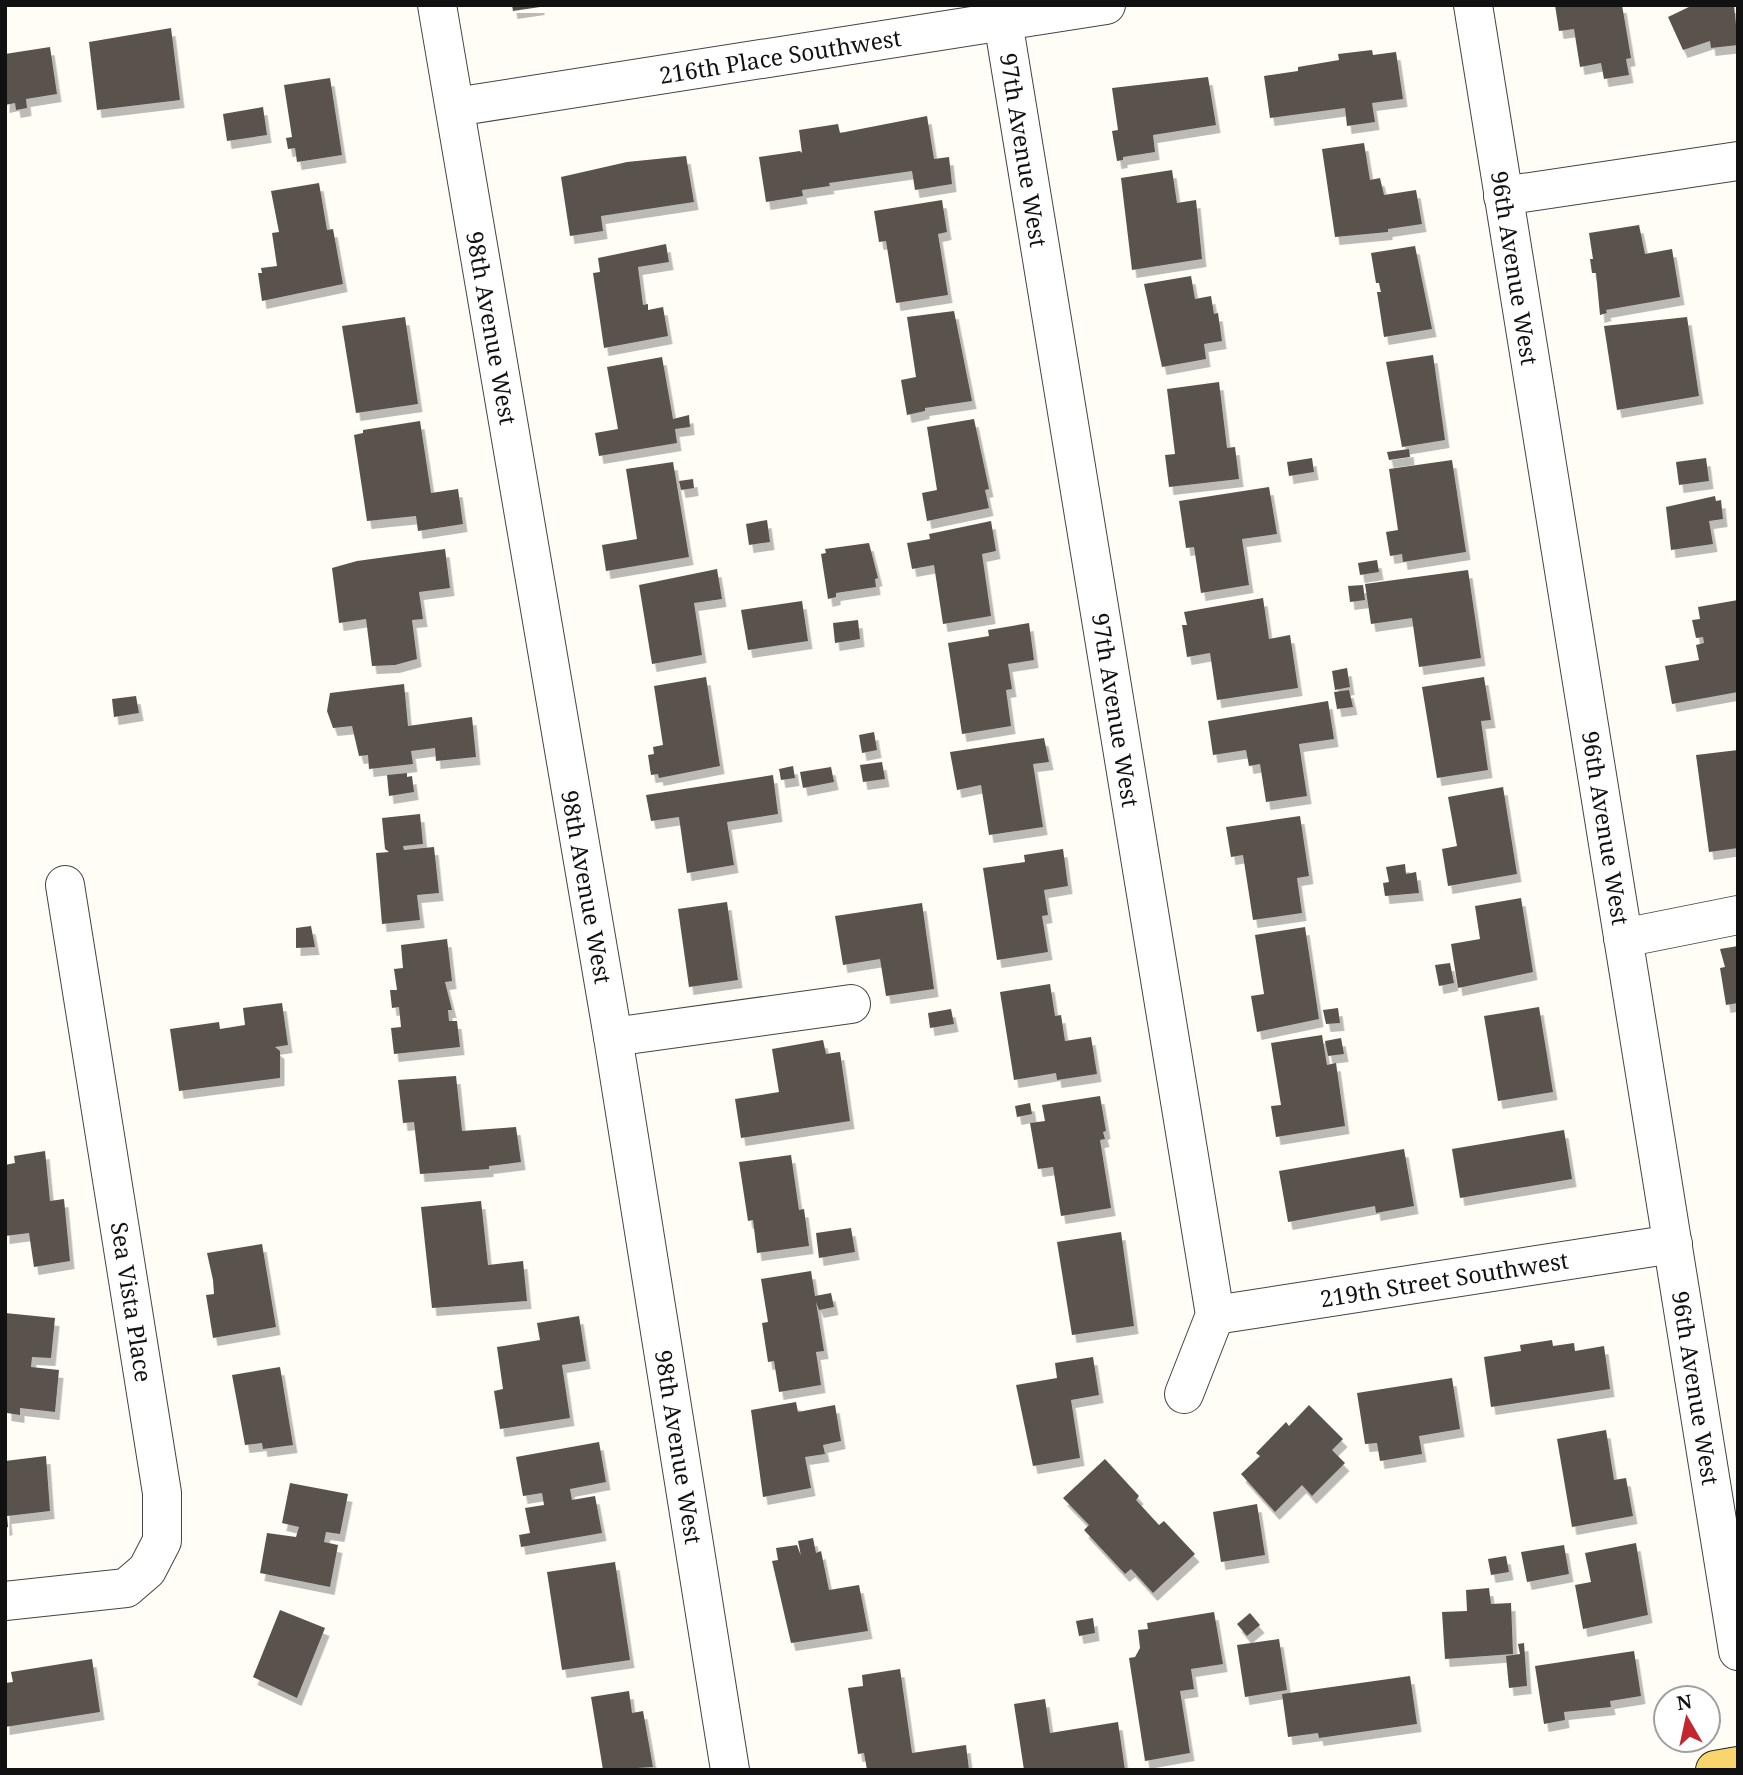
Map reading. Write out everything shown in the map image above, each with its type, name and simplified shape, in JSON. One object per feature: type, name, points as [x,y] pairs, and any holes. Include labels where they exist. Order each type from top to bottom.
[{"type":"main road","points":[[1715,1770],[1737,1767]]},
{"type":"street","name":"98th Avenue West","points":[[438,5],[613,1037],[730,1770]]},
{"type":"street","name":"216th Place Southwest","points":[[455,107],[1106,5]]},
{"type":"street","name":"96th Avenue West","points":[[1473,5],[1738,1651]]},
{"type":"street","name":"97th Avenue West","points":[[1003,21],[1215,1315]]},
{"type":"street","points":[[1503,196],[1738,161]]},
{"type":"street","name":"Sea Vista Place","points":[[5,1601],[126,1588],[147,1570],[162,1541],[162,1493],[65,885]]},
{"type":"street","points":[[1623,938],[1738,915]]},
{"type":"street","points":[[613,1037],[851,1004]]},
{"type":"street","name":"219th Street Southwest","points":[[1215,1315],[1673,1244]]},
{"type":"street","points":[[1184,1394],[1215,1315]]},
{"type":"building","points":[[512,5],[540,5],[540,7],[513,11]]},
{"type":"building","points":[[1555,5],[1622,5],[1631,58],[1626,59],[1629,75],[1604,79],[1601,63],[1580,67],[1574,29],[1559,31]]},
{"type":"building","points":[[1734,5],[1738,45],[1711,48],[1710,41],[1683,50],[1668,17],[1691,6]]},
{"type":"building","points":[[171,28],[180,100],[97,110],[89,42]]},
{"type":"building","points":[[50,47],[57,94],[26,99],[27,108],[16,110],[15,103],[5,105],[5,54]]},
{"type":"building","points":[[1372,50],[1373,55],[1396,52],[1403,99],[1372,103],[1375,122],[1347,126],[1345,108],[1270,118],[1264,76],[1298,71],[1298,67],[1339,60],[1338,54]]},
{"type":"building","points":[[1208,77],[1216,125],[1153,135],[1155,152],[1123,157],[1123,160],[1117,161],[1112,131],[1118,130],[1112,88]]},
{"type":"building","points":[[330,78],[342,155],[297,162],[295,148],[288,149],[286,138],[292,137],[284,85]]},
{"type":"building","points":[[263,107],[267,135],[227,141],[223,114]]},
{"type":"building","points":[[927,116],[934,159],[949,157],[952,184],[915,190],[912,171],[829,183],[830,186],[802,190],[803,196],[766,202],[759,157],[800,151],[802,153],[799,130],[838,124],[840,133]]},
{"type":"building","points":[[1364,143],[1370,180],[1380,178],[1384,195],[1416,190],[1422,224],[1388,229],[1388,232],[1335,237],[1322,149]]},
{"type":"building","points":[[686,156],[694,202],[601,216],[603,231],[570,236],[561,177],[627,162]]},
{"type":"building","points":[[1172,170],[1177,203],[1196,200],[1202,259],[1132,270],[1121,178]]},
{"type":"building","points":[[319,183],[327,230],[333,229],[343,284],[262,301],[258,273],[262,273],[261,268],[277,266],[272,233],[279,232],[271,191]]},
{"type":"building","points":[[942,200],[947,232],[938,234],[948,295],[896,303],[886,241],[879,242],[874,211]]},
{"type":"building","points":[[1639,225],[1645,254],[1672,249],[1680,297],[1606,310],[1607,313],[1600,315],[1596,273],[1592,273],[1590,259],[1593,259],[1589,233]]},
{"type":"building","points":[[666,244],[669,262],[638,267],[643,305],[648,304],[648,310],[663,307],[668,336],[604,348],[593,273],[600,272],[598,258]]},
{"type":"building","points":[[1415,246],[1432,329],[1384,337],[1377,292],[1381,292],[1379,283],[1376,283],[1371,253]]},
{"type":"building","points":[[1191,276],[1195,299],[1211,296],[1214,314],[1218,313],[1222,341],[1204,344],[1206,359],[1162,367],[1144,284]]},
{"type":"building","points":[[954,311],[972,401],[925,408],[925,411],[907,415],[901,380],[916,377],[907,317]]},
{"type":"building","points":[[405,317],[418,404],[356,413],[342,326]]},
{"type":"building","points":[[1687,317],[1699,396],[1617,410],[1604,326]]},
{"type":"building","points":[[1433,355],[1445,440],[1402,447],[1386,362]]},
{"type":"building","points":[[662,357],[673,419],[689,415],[690,427],[675,429],[677,443],[599,456],[595,433],[618,429],[607,367]]},
{"type":"building","points":[[1219,382],[1227,448],[1235,447],[1239,479],[1169,487],[1165,455],[1175,454],[1167,389]]},
{"type":"building","points":[[974,419],[989,489],[985,490],[989,508],[927,521],[922,493],[937,490],[927,427]]},
{"type":"building","points":[[420,421],[431,493],[458,489],[463,524],[418,531],[416,516],[367,521],[354,435],[363,433],[363,430]]},
{"type":"building","points":[[1409,449],[1410,457],[1389,460],[1387,452]]},
{"type":"building","points":[[1312,458],[1314,472],[1289,476],[1287,462]]},
{"type":"building","points":[[1706,458],[1709,481],[1679,485],[1676,462]]},
{"type":"building","points":[[1452,460],[1466,552],[1403,562],[1402,554],[1390,556],[1386,532],[1398,530],[1389,469]]},
{"type":"building","points":[[673,462],[689,557],[606,571],[602,545],[637,539],[626,469]]},
{"type":"building","points":[[693,479],[694,488],[681,490],[679,481]]},
{"type":"building","points":[[1269,487],[1277,534],[1242,539],[1249,585],[1201,593],[1194,547],[1186,548],[1179,501]]},
{"type":"building","points":[[1715,496],[1716,501],[1721,500],[1723,519],[1709,521],[1713,544],[1671,550],[1666,507]]},
{"type":"building","points":[[767,520],[770,542],[749,545],[746,524]]},
{"type":"building","points":[[991,521],[996,551],[982,554],[991,616],[943,624],[934,565],[912,569],[907,543],[930,539],[929,534]]},
{"type":"building","points":[[869,543],[878,578],[875,579],[876,587],[836,593],[836,597],[828,599],[821,554],[826,553],[825,549]]},
{"type":"building","points":[[445,549],[450,588],[419,592],[423,619],[412,620],[417,659],[395,665],[372,666],[366,619],[339,623],[332,568],[357,561]]},
{"type":"building","points":[[1377,560],[1379,572],[1360,575],[1358,563]]},
{"type":"building","points":[[717,569],[722,599],[694,603],[702,655],[652,664],[639,585]]},
{"type":"building","points":[[1468,570],[1481,658],[1419,667],[1412,618],[1371,624],[1365,584]]},
{"type":"building","points":[[1363,585],[1365,600],[1350,602],[1348,586]]},
{"type":"building","points":[[1263,598],[1269,639],[1290,635],[1298,688],[1217,700],[1210,653],[1187,657],[1182,625],[1187,625],[1184,612]]},
{"type":"building","points":[[1738,600],[1738,692],[1672,704],[1665,666],[1699,660],[1696,645],[1704,643],[1703,637],[1696,638],[1692,620],[1700,619],[1698,607]]},
{"type":"building","points":[[802,601],[808,641],[748,650],[741,610]]},
{"type":"building","points":[[858,620],[860,639],[835,643],[833,623]]},
{"type":"building","points":[[1029,623],[1034,660],[1008,664],[1012,689],[1006,690],[1011,726],[962,734],[948,643],[989,636],[988,630]]},
{"type":"building","points":[[1347,668],[1350,687],[1335,690],[1332,671]]},
{"type":"building","points":[[706,677],[720,766],[659,778],[658,774],[651,775],[648,755],[654,754],[653,747],[663,745],[654,686]]},
{"type":"building","points":[[1484,677],[1491,720],[1481,721],[1488,770],[1437,778],[1422,687]]},
{"type":"building","points":[[404,684],[408,726],[472,717],[476,757],[436,761],[435,748],[411,751],[413,764],[369,769],[368,755],[359,756],[352,726],[333,728],[327,711],[330,693]]},
{"type":"building","points":[[1349,690],[1353,707],[1337,709],[1334,692]]},
{"type":"building","points":[[136,696],[139,713],[114,717],[112,699]]},
{"type":"building","points":[[1328,701],[1334,739],[1299,744],[1307,796],[1266,802],[1260,764],[1249,766],[1246,750],[1213,755],[1208,721]]},
{"type":"building","points":[[874,732],[877,750],[862,753],[859,735]]},
{"type":"building","points":[[1044,738],[1049,762],[1033,764],[1043,827],[989,835],[981,785],[957,790],[950,752]]},
{"type":"building","points":[[1738,750],[1738,848],[1709,852],[1696,755]]},
{"type":"building","points":[[882,762],[885,779],[863,782],[860,765]]},
{"type":"building","points":[[793,766],[795,778],[781,780],[779,769]]},
{"type":"building","points":[[831,767],[834,782],[803,788],[800,772]]},
{"type":"building","points":[[407,773],[407,777],[412,776],[414,792],[389,796],[387,775]]},
{"type":"building","points":[[773,775],[778,814],[727,822],[734,865],[687,873],[679,817],[651,821],[646,795]]},
{"type":"building","points":[[1503,787],[1517,874],[1448,886],[1442,849],[1457,846],[1448,797]]},
{"type":"building","points":[[420,814],[423,844],[403,846],[404,850],[434,847],[439,893],[417,895],[420,920],[382,924],[376,853],[389,852],[385,849],[382,818]]},
{"type":"building","points":[[1300,816],[1309,876],[1297,878],[1302,913],[1253,920],[1243,855],[1231,857],[1226,827]]},
{"type":"building","points":[[1063,849],[1068,886],[1044,890],[1048,915],[1042,916],[1048,952],[997,960],[983,868],[1025,862],[1024,855]]},
{"type":"building","points":[[1405,864],[1406,874],[1416,872],[1419,893],[1385,896],[1383,883],[1389,882],[1386,867]]},
{"type":"building","points":[[1521,898],[1533,972],[1458,988],[1451,944],[1480,939],[1475,906]]},
{"type":"building","points":[[727,902],[738,980],[689,987],[678,909]]},
{"type":"building","points":[[922,903],[934,989],[886,996],[880,959],[843,965],[835,916]]},
{"type":"building","points":[[311,926],[315,947],[296,948],[296,928]]},
{"type":"building","points":[[1305,927],[1319,1019],[1257,1032],[1251,996],[1264,994],[1255,935]]},
{"type":"building","points":[[447,939],[452,981],[445,982],[452,1010],[448,1010],[449,1021],[457,1021],[460,1047],[394,1054],[391,1028],[401,1027],[399,1007],[392,1008],[390,990],[397,990],[394,969],[403,968],[401,945]]},
{"type":"building","points":[[1738,946],[1738,1003],[1726,1005],[1720,968],[1725,967],[1720,949]]},
{"type":"building","points":[[1450,963],[1454,983],[1439,986],[1435,965]]},
{"type":"building","points":[[1050,984],[1055,1016],[1061,1015],[1065,1041],[1091,1037],[1097,1074],[1057,1080],[1056,1073],[1014,1080],[1000,992]]},
{"type":"building","points":[[282,1003],[288,1045],[275,1047],[280,1051],[280,1078],[179,1091],[170,1029],[219,1022],[220,1029],[245,1025],[243,1008]]},
{"type":"building","points":[[1539,1007],[1553,1092],[1498,1101],[1484,1016]]},
{"type":"building","points":[[1338,1008],[1340,1023],[1326,1024],[1323,1010]]},
{"type":"building","points":[[951,1009],[954,1024],[930,1028],[928,1013]]},
{"type":"building","points":[[1322,1035],[1327,1065],[1336,1063],[1345,1126],[1276,1137],[1271,1106],[1281,1105],[1271,1043]]},
{"type":"building","points":[[1341,1038],[1344,1054],[1328,1056],[1325,1041]]},
{"type":"building","points":[[823,1040],[826,1054],[840,1052],[850,1121],[741,1138],[735,1099],[779,1092],[772,1049]]},
{"type":"building","points":[[456,1076],[462,1131],[516,1127],[521,1162],[489,1166],[489,1169],[420,1174],[414,1122],[403,1123],[398,1080]]},
{"type":"building","points":[[1100,1096],[1106,1131],[1103,1132],[1105,1139],[1100,1140],[1111,1208],[1061,1216],[1053,1167],[1038,1169],[1030,1123],[1045,1121],[1042,1105]]},
{"type":"building","points":[[1030,1103],[1032,1114],[1017,1117],[1015,1106]]},
{"type":"building","points":[[1564,1130],[1572,1179],[1460,1198],[1452,1149]]},
{"type":"building","points":[[1404,1149],[1414,1206],[1376,1213],[1375,1206],[1288,1222],[1279,1171]]},
{"type":"building","points":[[45,1151],[50,1201],[64,1199],[70,1261],[34,1267],[29,1233],[5,1236],[5,1165],[15,1163],[14,1156]]},
{"type":"building","points":[[791,1155],[799,1210],[804,1209],[809,1246],[757,1253],[753,1220],[748,1221],[739,1162]]},
{"type":"building","points":[[481,1201],[488,1265],[523,1261],[527,1301],[432,1308],[421,1207]]},
{"type":"building","points":[[851,1228],[855,1252],[819,1258],[816,1233]]},
{"type":"building","points":[[1121,1232],[1134,1326],[1072,1335],[1057,1242]]},
{"type":"building","points":[[262,1244],[276,1327],[213,1338],[206,1295],[214,1294],[207,1253]]},
{"type":"building","points":[[811,1271],[815,1296],[831,1293],[834,1307],[819,1310],[816,1302],[824,1351],[816,1352],[821,1385],[779,1392],[774,1361],[768,1362],[762,1323],[768,1322],[761,1279]]},
{"type":"building","points":[[5,1313],[55,1318],[51,1358],[32,1357],[31,1367],[59,1370],[55,1412],[20,1408],[20,1415],[7,1413]]},
{"type":"building","points":[[579,1316],[586,1361],[562,1365],[570,1418],[500,1429],[494,1391],[503,1389],[497,1347],[540,1340],[537,1323]]},
{"type":"building","points":[[1552,1340],[1553,1346],[1574,1343],[1575,1351],[1604,1346],[1610,1389],[1491,1407],[1484,1357],[1521,1351],[1520,1345]]},
{"type":"building","points":[[1093,1357],[1099,1395],[1071,1400],[1080,1458],[1033,1466],[1016,1385],[1057,1378],[1055,1363]]},
{"type":"building","points":[[280,1367],[293,1445],[263,1449],[262,1443],[245,1445],[232,1375]]},
{"type":"building","points":[[1452,1378],[1460,1429],[1419,1436],[1422,1454],[1380,1461],[1377,1443],[1365,1444],[1357,1393]]},
{"type":"building","points":[[796,1402],[798,1412],[835,1405],[841,1441],[823,1445],[825,1454],[805,1457],[811,1488],[763,1497],[751,1410]]},
{"type":"building","points":[[1309,1405],[1343,1439],[1332,1450],[1345,1463],[1312,1496],[1302,1485],[1275,1512],[1241,1474],[1260,1456],[1256,1453],[1286,1422],[1289,1426]]},
{"type":"building","points":[[1606,1430],[1614,1480],[1626,1478],[1633,1516],[1572,1527],[1557,1439]]},
{"type":"building","points":[[599,1442],[606,1482],[570,1489],[572,1500],[595,1496],[602,1533],[521,1547],[519,1535],[530,1533],[525,1508],[544,1505],[542,1493],[523,1496],[516,1457]]},
{"type":"building","points":[[46,1456],[50,1511],[7,1516],[8,1527],[5,1528],[5,1461]]},
{"type":"building","points":[[1105,1459],[1139,1496],[1136,1500],[1159,1525],[1164,1521],[1195,1554],[1153,1593],[1131,1569],[1125,1574],[1084,1530],[1089,1525],[1063,1498]]},
{"type":"building","points":[[290,1483],[348,1494],[340,1534],[326,1532],[324,1542],[338,1545],[330,1587],[260,1573],[267,1533],[296,1537],[299,1527],[282,1523]]},
{"type":"building","points":[[1257,1504],[1265,1555],[1221,1562],[1213,1512]]},
{"type":"building","points":[[813,1538],[816,1553],[821,1551],[829,1590],[859,1585],[868,1631],[791,1643],[772,1561],[778,1560],[776,1548],[797,1545],[801,1556],[798,1541]]},
{"type":"building","points":[[1636,1543],[1648,1615],[1583,1629],[1575,1585],[1591,1582],[1585,1553]]},
{"type":"building","points":[[1564,1545],[1569,1574],[1527,1582],[1521,1552]]},
{"type":"building","points":[[1506,1556],[1509,1572],[1491,1575],[1488,1559]]},
{"type":"building","points":[[615,1562],[630,1660],[562,1670],[547,1572]]},
{"type":"building","points":[[1489,1588],[1491,1604],[1511,1603],[1513,1654],[1445,1659],[1442,1612],[1467,1611],[1466,1590]]},
{"type":"building","points":[[280,1610],[325,1628],[297,1698],[253,1677]]},
{"type":"building","points":[[1214,1612],[1223,1664],[1191,1669],[1194,1689],[1180,1691],[1190,1753],[1145,1761],[1129,1658],[1135,1657],[1140,1648],[1138,1630],[1148,1629],[1147,1623]]},
{"type":"building","points":[[1250,1613],[1260,1625],[1247,1636],[1237,1624]]},
{"type":"building","points":[[1093,1618],[1095,1633],[1079,1636],[1076,1621]]},
{"type":"building","points":[[1279,1639],[1287,1690],[1245,1697],[1237,1645]]},
{"type":"building","points":[[1524,1643],[1527,1686],[1509,1688],[1506,1656],[1520,1654],[1518,1644]]},
{"type":"building","points":[[1634,1651],[1641,1696],[1610,1701],[1611,1707],[1564,1712],[1565,1720],[1544,1724],[1535,1666]]},
{"type":"building","points":[[92,1659],[100,1712],[5,1727],[5,1683],[13,1682],[11,1672]]},
{"type":"building","points":[[900,1669],[912,1753],[966,1745],[969,1770],[867,1770],[864,1753],[858,1754],[848,1688],[863,1686],[862,1675]]},
{"type":"building","points":[[1410,1676],[1417,1724],[1319,1738],[1318,1733],[1288,1737],[1282,1694]]},
{"type":"building","points":[[629,1691],[632,1713],[643,1711],[653,1767],[603,1770],[591,1697]]},
{"type":"building","points":[[1045,1699],[1050,1733],[1118,1722],[1125,1770],[1024,1770],[1014,1704]]}]
